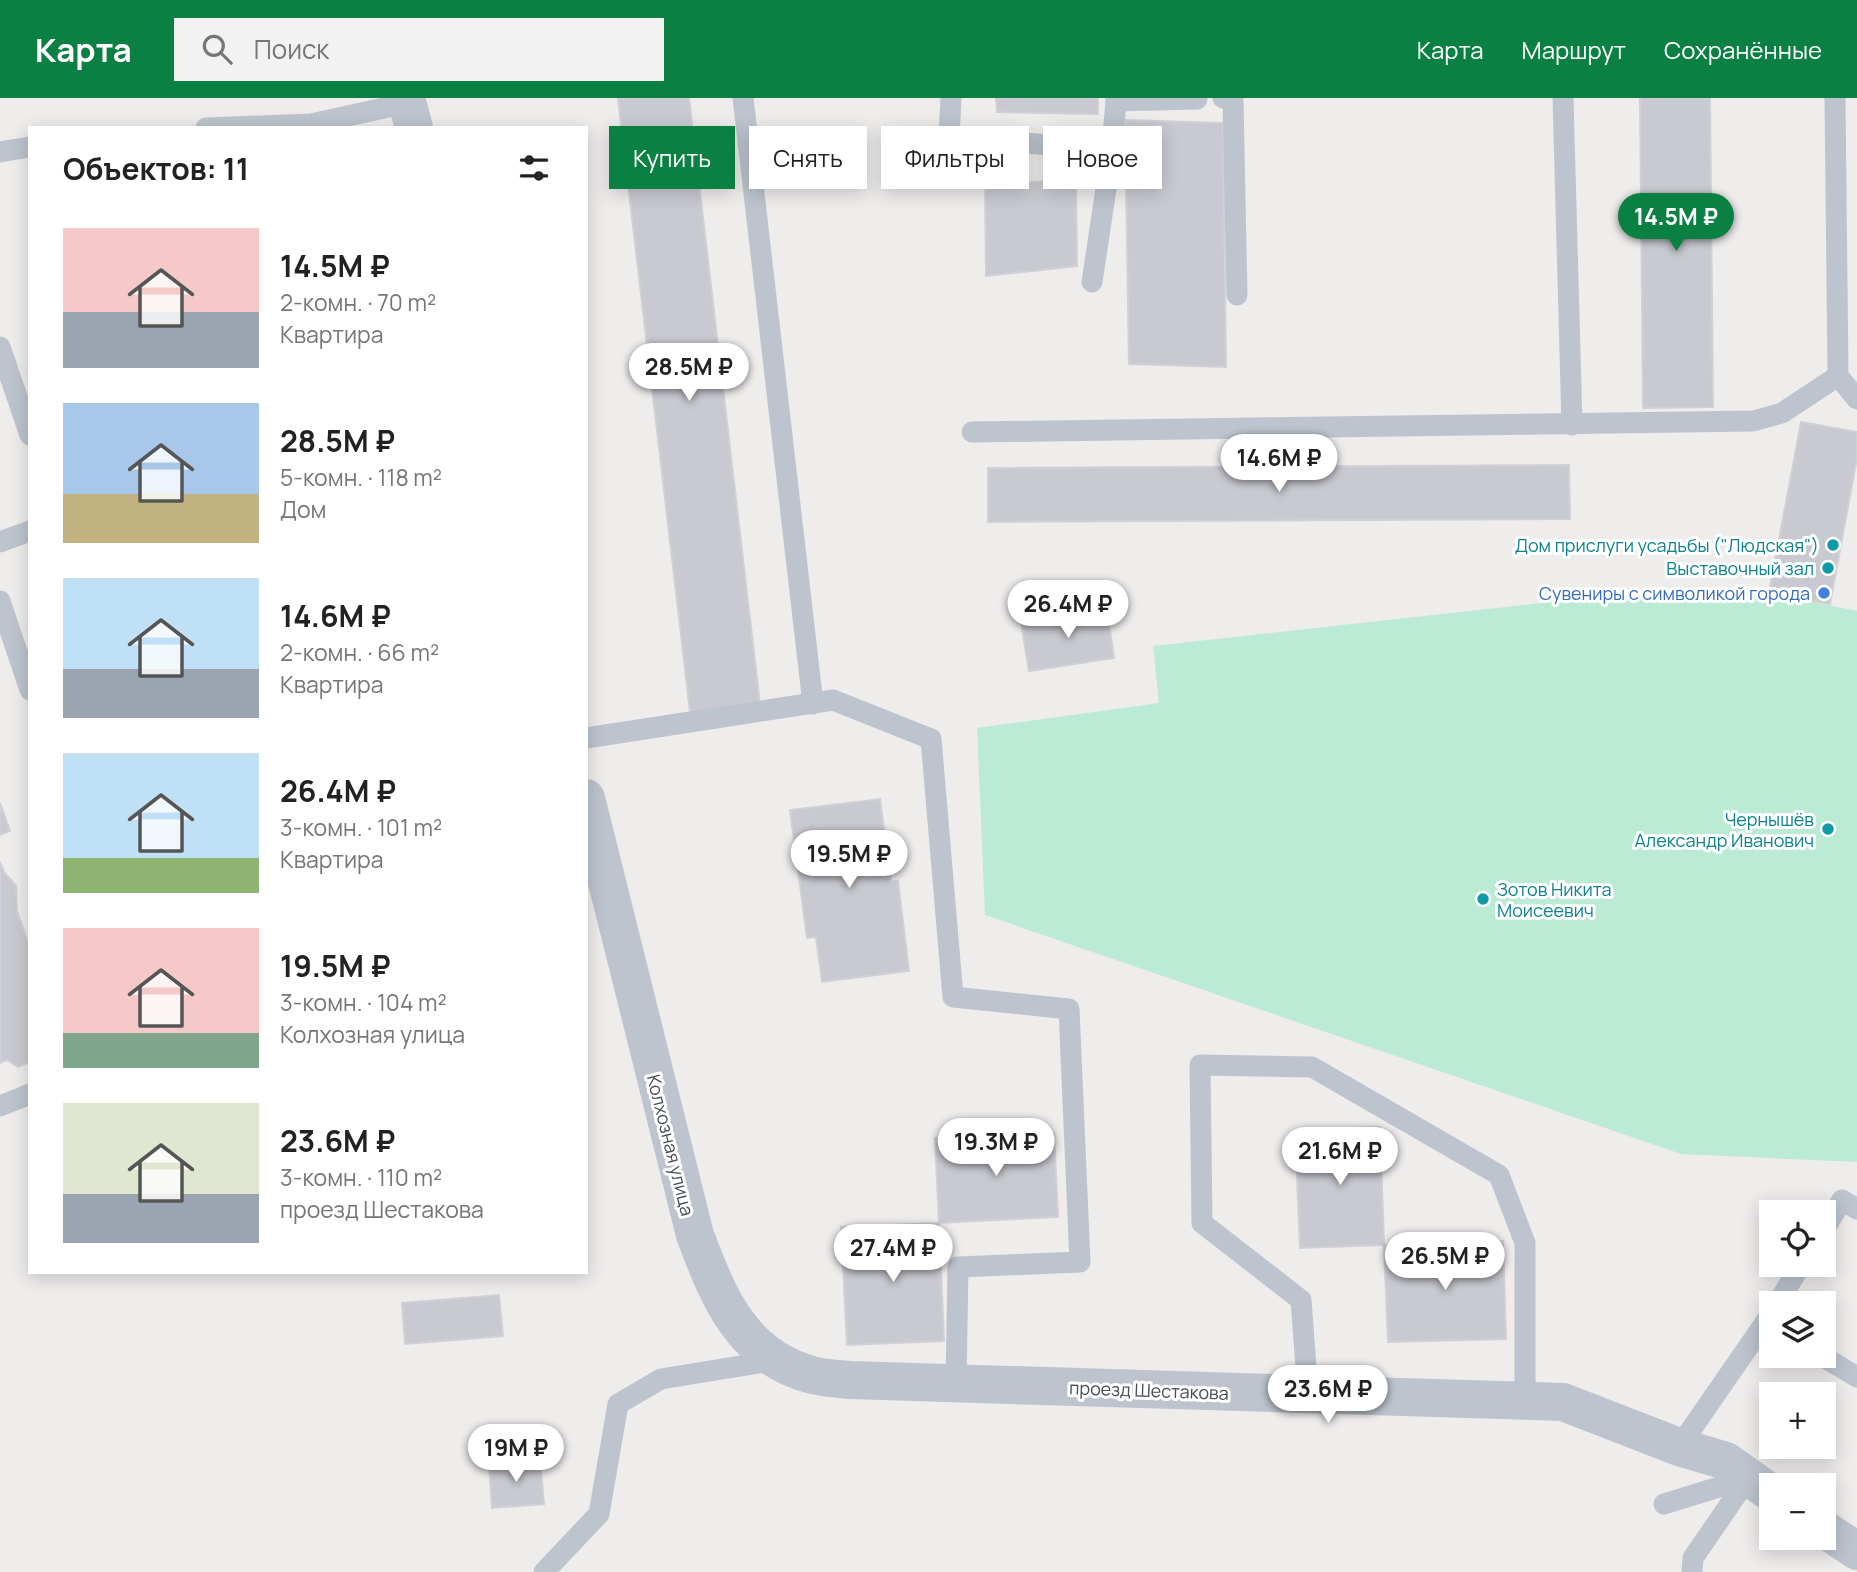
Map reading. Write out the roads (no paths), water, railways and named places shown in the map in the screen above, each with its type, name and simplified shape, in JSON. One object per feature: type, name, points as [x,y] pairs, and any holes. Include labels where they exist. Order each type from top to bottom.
[{"type":"street","name":"Колхозная улица","points":[[588,806],[695,1235],[716,1290],[730,1315],[750,1339],[777,1360],[811,1375],[884,1382]]},
{"type":"street","name":"проезд Шестакова","points":[[884,1382],[1563,1402],[1679,1447],[1726,1461],[1759,1484]]},
{"type":"street","points":[[1836,1537],[1857,1552]]},
{"type":"lane","points":[[743,98],[813,704]]},
{"type":"lane","points":[[951,98],[950,138],[1043,144]]},
{"type":"lane","points":[[1114,126],[1116,100],[1207,98]]},
{"type":"lane","points":[[1223,98],[1233,101],[1237,295]]},
{"type":"lane","points":[[1563,98],[1572,425]]},
{"type":"lane","points":[[1835,98],[1838,376],[1857,399]]},
{"type":"lane","points":[[258,126],[311,124],[409,109]]},
{"type":"lane","points":[[0,152],[28,147]]},
{"type":"lane","points":[[1092,282],[1106,189]]},
{"type":"lane","points":[[0,347],[28,429]]},
{"type":"lane","points":[[972,432],[1753,421],[1782,413],[1838,376]]},
{"type":"lane","points":[[0,541],[28,532]]},
{"type":"lane","points":[[0,601],[28,684]]},
{"type":"lane","points":[[588,738],[832,701],[930,739],[953,997],[1069,1009],[1080,1262],[958,1267],[956,1384]]},
{"type":"lane","points":[[1308,1394],[1301,1300],[1202,1223],[1200,1065],[1312,1067],[1499,1175],[1525,1243],[1525,1401]]},
{"type":"lane","points":[[0,1106],[28,1095]]},
{"type":"lane","points":[[1836,1210],[1842,1200],[1857,1209]]},
{"type":"lane","points":[[1679,1447],[1759,1333]]},
{"type":"lane","points":[[544,1572],[599,1514],[618,1404],[661,1379],[777,1360]]},
{"type":"lane","points":[[1836,1364],[1857,1377]]},
{"type":"lane","points":[[1664,1504],[1759,1485]]},
{"type":"lane","points":[[1692,1572],[1693,1558],[1759,1486]]},
{"type":"place","name":"Дом прислуги усадьбы (\"Людская\")","points":[[1833,545]]},
{"type":"place","name":"Выставочный зал","points":[[1828,568]]},
{"type":"place","name":"Сувениры с символикой города","points":[[1824,593]]},
{"type":"place","name":"Чернышёв Александр Иванович","points":[[1828,829]]},
{"type":"place","name":"Зотов Никита Моисеевич","points":[[1483,899]]}]
